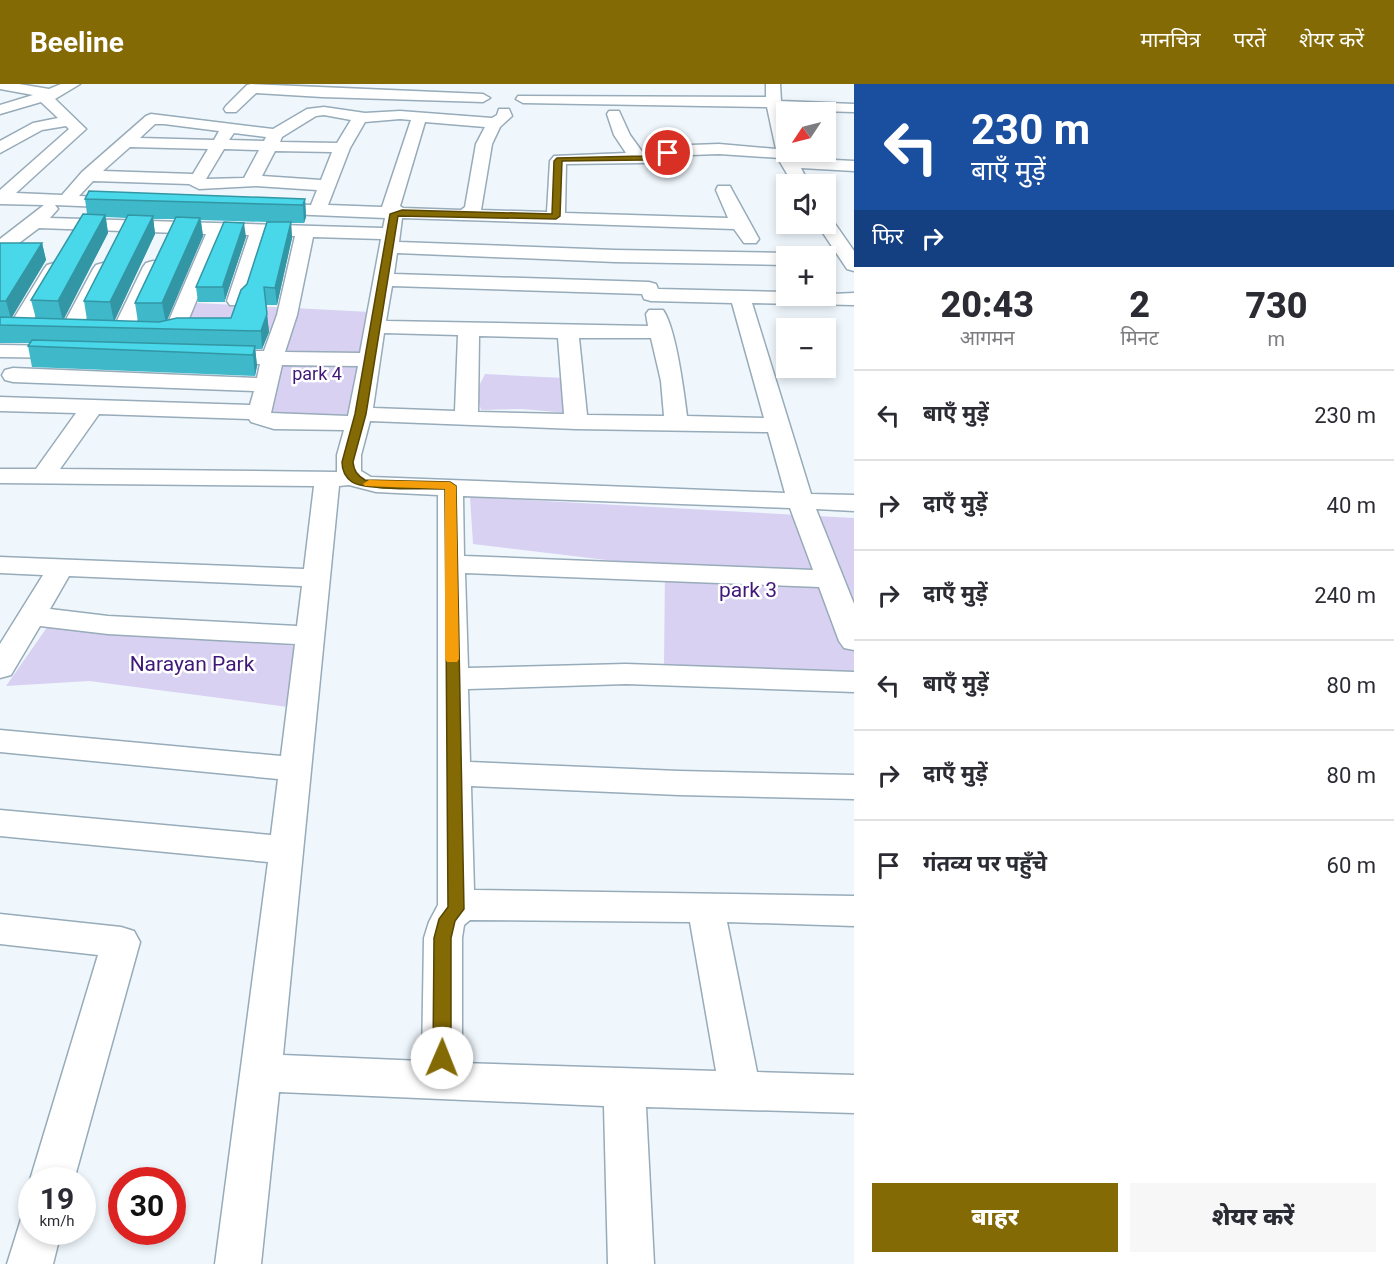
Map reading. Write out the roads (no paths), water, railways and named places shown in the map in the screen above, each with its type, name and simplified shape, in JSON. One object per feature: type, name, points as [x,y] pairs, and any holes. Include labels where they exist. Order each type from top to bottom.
[{"type":"street","points":[[0,110],[74,84]]},
{"type":"street","points":[[773,84],[773,103],[776,115]]},
{"type":"street","points":[[0,86],[50,94]]},
{"type":"street","points":[[231,109],[252,88],[292,91],[287,97],[315,101],[467,105],[485,91]]},
{"type":"street","points":[[467,213],[473,209],[484,144],[502,111],[480,108],[485,91]]},
{"type":"street","points":[[0,199],[75,134],[78,127],[50,104],[47,100],[50,94]]},
{"type":"street","points":[[523,99],[694,99],[773,103],[852,111]]},
{"type":"street","points":[[252,181],[273,140],[312,112],[324,111],[363,117],[400,115],[419,118],[500,118],[614,114],[694,99]]},
{"type":"street","points":[[614,114],[622,135],[637,158]]},
{"type":"street","points":[[317,210],[342,148],[358,120],[363,117]]},
{"type":"street","points":[[238,1264],[317,578],[340,479],[348,470],[359,418],[393,227],[392,207],[419,118]]},
{"type":"street","points":[[0,248],[35,223],[129,142],[151,119],[230,128],[273,140],[342,148]]},
{"type":"street","points":[[0,148],[38,126],[71,121]]},
{"type":"street","points":[[230,128],[196,182],[203,185],[244,184],[252,181],[327,184]]},
{"type":"street","points":[[129,142],[218,144],[273,140]]},
{"type":"street","points":[[556,216],[558,161],[560,159],[637,158],[691,150],[719,149],[776,157]]},
{"type":"street","points":[[820,162],[854,166]]},
{"type":"street","points":[[88,176],[198,179]]},
{"type":"street","points":[[724,190],[740,224],[764,258]]},
{"type":"street","points":[[0,199],[138,204]]},
{"type":"street","points":[[245,207],[317,210],[393,227],[641,256],[776,259]]},
{"type":"street","points":[[35,223],[123,225],[165,241],[217,228],[306,231],[393,227],[467,213],[740,224]]},
{"type":"street","points":[[9,327],[65,251],[79,224]]},
{"type":"street","points":[[71,329],[114,248],[123,225]]},
{"type":"street","points":[[9,327],[162,332],[176,329],[217,228]]},
{"type":"street","points":[[237,301],[260,230]]},
{"type":"street","points":[[306,231],[287,315],[258,412],[259,417],[274,422],[359,418],[465,418],[777,425]]},
{"type":"street","points":[[833,234],[852,262]]},
{"type":"street","points":[[122,331],[165,241]]},
{"type":"street","points":[[641,256],[672,381],[676,424]]},
{"type":"street","points":[[836,260],[852,262]]},
{"type":"street","points":[[383,280],[741,298],[854,299]]},
{"type":"street","points":[[741,298],[800,500],[854,641]]},
{"type":"street","points":[[375,327],[661,332]]},
{"type":"street","points":[[465,418],[469,329]]},
{"type":"street","points":[[568,332],[576,422]]},
{"type":"street","points":[[0,351],[91,353]]},
{"type":"street","points":[[190,356],[369,360]]},
{"type":"street","points":[[12,373],[267,384]]},
{"type":"street","points":[[0,404],[258,412]]},
{"type":"street","points":[[43,476],[92,407]]},
{"type":"street","points":[[0,476],[340,479],[376,485],[854,503]]},
{"type":"street","points":[[450,486],[456,909]]},
{"type":"street","points":[[451,564],[830,579]]},
{"type":"street","points":[[0,565],[317,578]]},
{"type":"street","points":[[0,668],[61,567]]},
{"type":"street","points":[[32,616],[108,625],[311,636]]},
{"type":"street","points":[[452,680],[626,674],[854,682]]},
{"type":"street","points":[[0,741],[296,769]]},
{"type":"street","points":[[453,774],[854,787]]},
{"type":"street","points":[[0,823],[287,850]]},
{"type":"street","points":[[442,1080],[442,938],[447,919],[456,909],[466,906],[706,907],[854,911]]},
{"type":"street","points":[[706,907],[740,1091]]},
{"type":"street","points":[[0,929],[121,942],[56,1167]]},
{"type":"street","points":[[260,1073],[624,1088],[854,1094]]},
{"type":"street","points":[[624,1088],[630,1264]]},
{"type":"street","points":[[30,1264],[35,1245]]},
{"type":"park label","name":"park 4","points":[[317,374]]},
{"type":"park label","name":"park 3","points":[[748,590]]},
{"type":"park label","name":"Narayan Park","points":[[192,664]]}]
